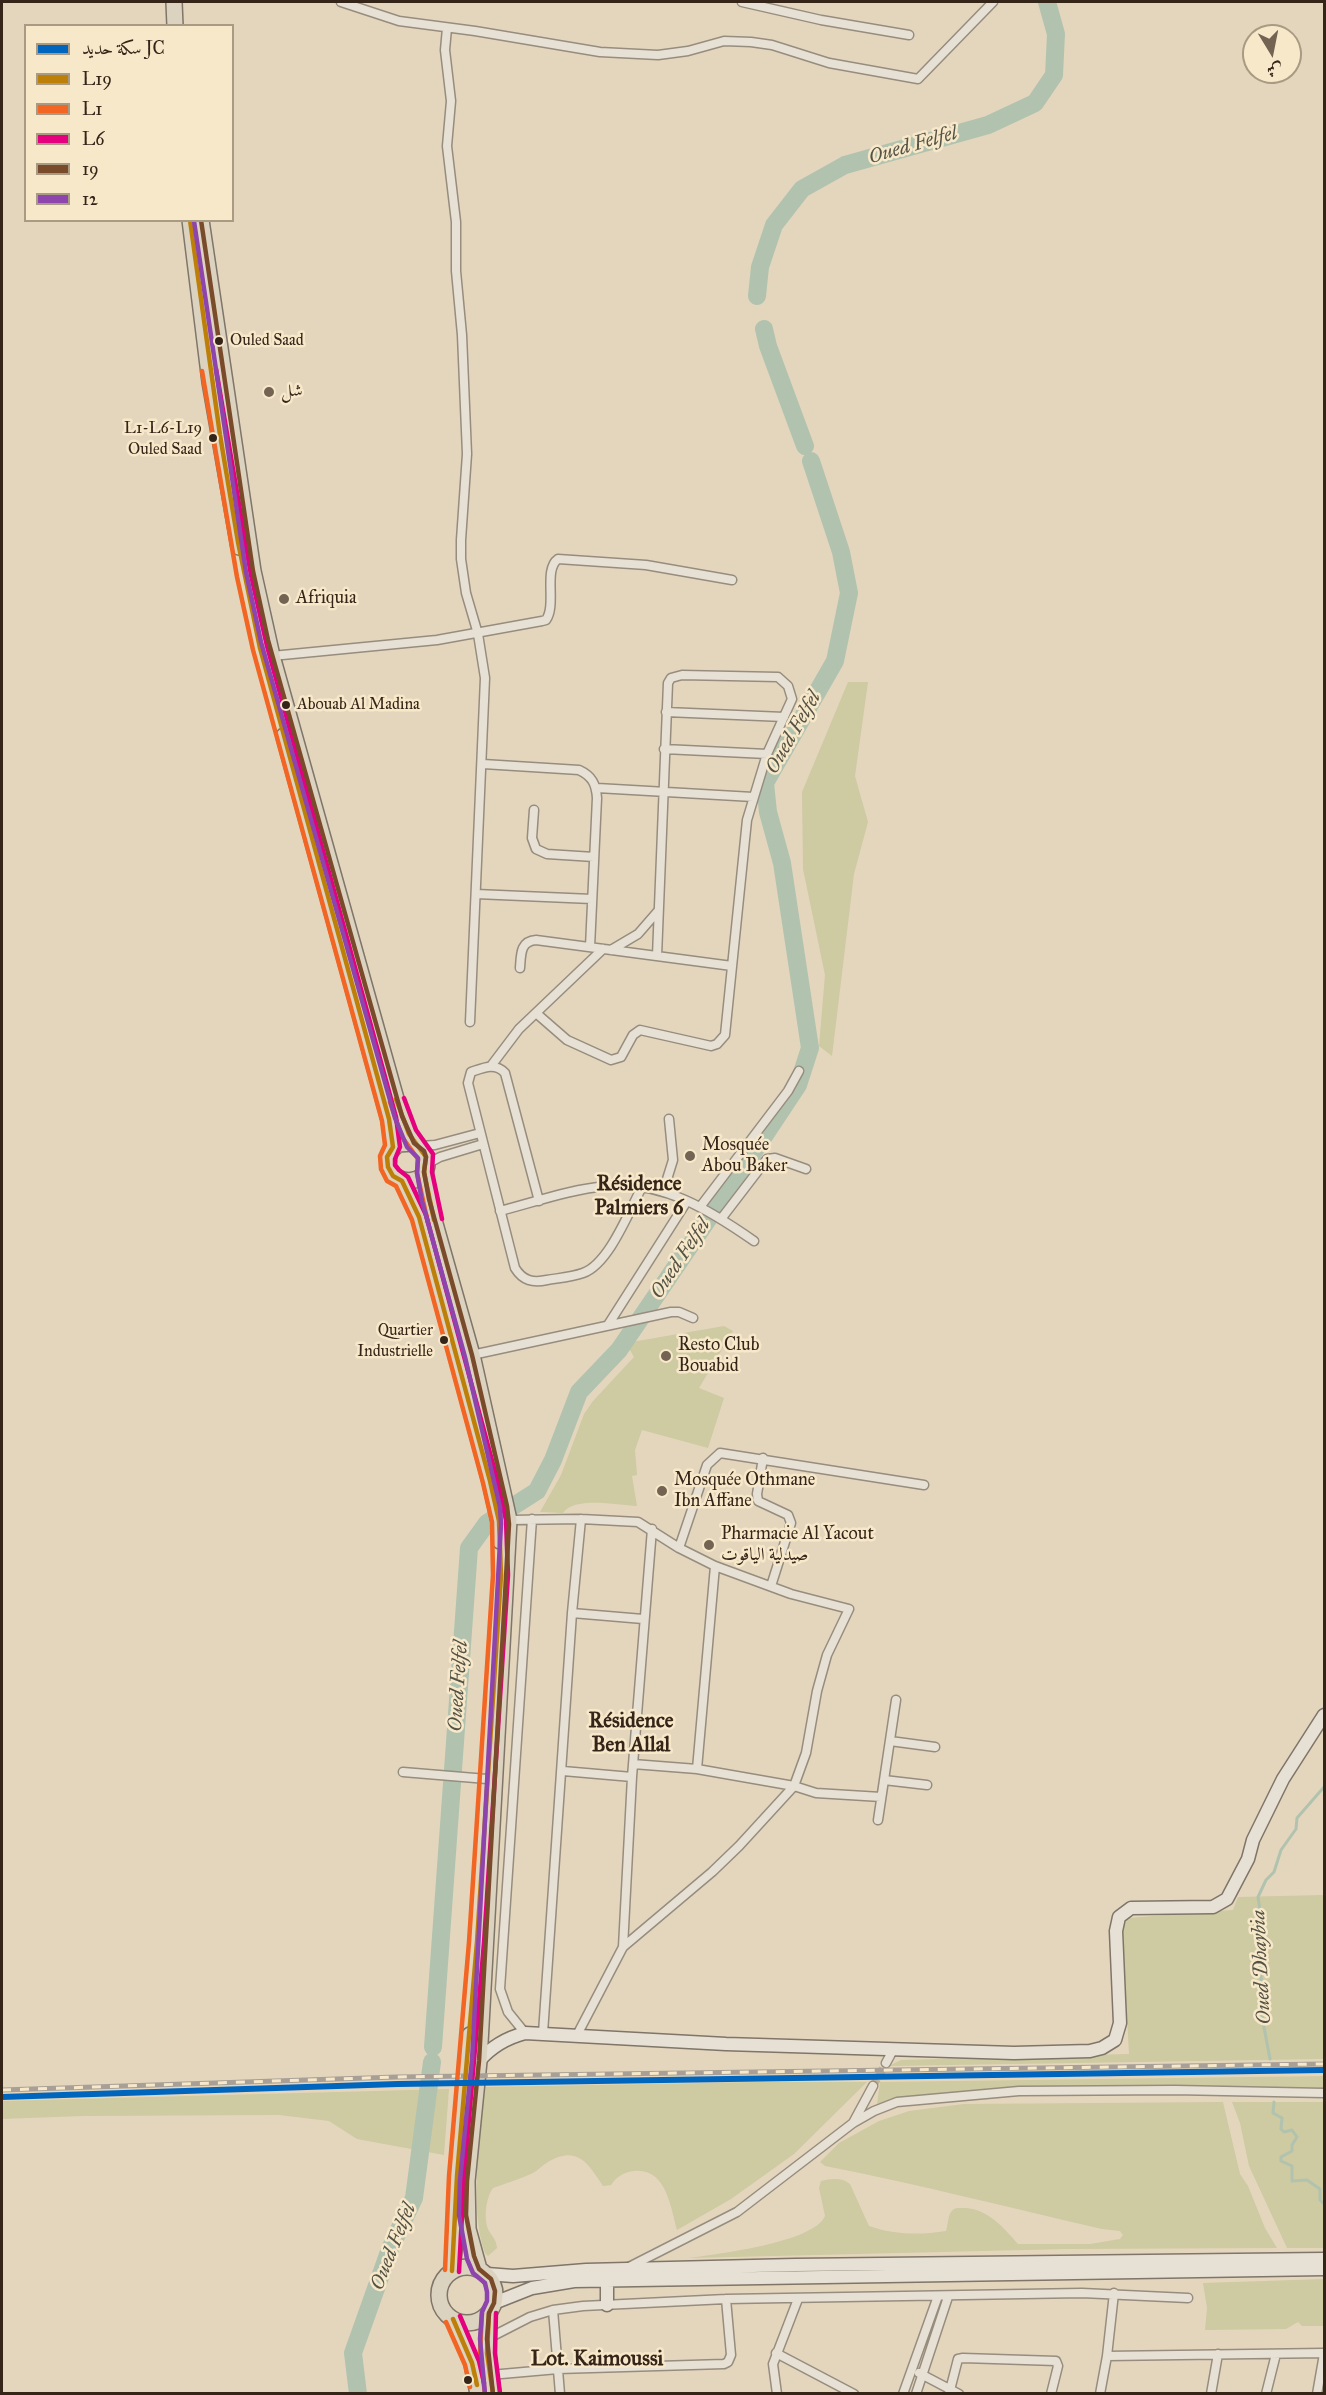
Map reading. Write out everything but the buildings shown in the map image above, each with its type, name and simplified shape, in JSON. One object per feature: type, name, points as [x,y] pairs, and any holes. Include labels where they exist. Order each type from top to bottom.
[{"type":"highway","points":[[174,2],[175,24]]},
{"type":"highway","points":[[184,2],[184,24]]},
{"type":"highway","points":[[190,222],[210,382],[246,586],[260,648],[389,1119],[393,1147]]},
{"type":"highway","points":[[201,222],[253,572],[272,656],[398,1106],[417,1145],[426,1157],[425,1168],[432,1213],[472,1355],[504,1514],[479,2061],[467,2181],[466,2215],[470,2243],[483,2272],[495,2291],[488,2339],[493,2394]]},
{"type":"highway","points":[[417,1145],[403,1142],[393,1147],[387,1157],[388,1167],[393,1176],[402,1181],[414,1180],[425,1168]]},
{"type":"highway","points":[[402,1181],[419,1217],[504,1514],[469,2052],[456,2181],[456,2230],[452,2271]]},
{"type":"highway","points":[[478,2394],[471,2363],[453,2319],[444,2311],[439,2299],[440,2286],[452,2271],[462,2267],[483,2272]]},
{"type":"highway","points":[[453,2319],[470,2323],[480,2320],[492,2308]]},
{"type":"main road","points":[[479,2061],[504,2040],[525,2033],[893,2050],[1069,2053],[1090,2051],[1111,2044],[1115,2040],[1120,2023],[1116,1931],[1119,1917],[1131,1908],[1213,1907],[1227,1899],[1248,1859],[1253,1840],[1283,1779],[1324,1715]]},
{"type":"main road","points":[[483,2272],[513,2276],[623,2270],[1324,2259]]},
{"type":"main road","points":[[492,2308],[545,2285],[574,2281],[1324,2269]]},
{"type":"main road","points":[[607,2280],[607,2305]]},
{"type":"street","points":[[341,2],[399,21],[630,54],[658,55],[688,51],[724,41],[751,42],[772,45],[829,63],[918,79],[993,2]]},
{"type":"street","points":[[742,2],[821,20],[909,35]]},
{"type":"street","points":[[447,28],[445,50],[451,101],[447,146],[456,222],[456,271],[462,335],[466,454],[462,559],[466,593],[478,634],[485,678],[470,1022]]},
{"type":"street","points":[[272,656],[478,634],[546,620],[549,612],[552,566],[558,559],[646,565],[732,580]]},
{"type":"street","points":[[536,1013],[567,1040],[611,1060],[621,1057],[633,1035],[640,1030],[711,1046],[717,1044],[724,1035],[747,820],[767,754],[790,706],[791,692],[784,680],[778,677],[676,676],[668,683],[657,956]]},
{"type":"street","points":[[666,712],[784,717]]},
{"type":"street","points":[[664,749],[767,754]]},
{"type":"street","points":[[483,764],[579,770],[590,777],[597,788],[590,947]]},
{"type":"street","points":[[597,788],[753,797]]},
{"type":"street","points":[[534,810],[532,838],[536,849],[546,854],[594,857]]},
{"type":"street","points":[[476,894],[592,899]]},
{"type":"street","points":[[491,1066],[511,1038],[536,1013],[607,950],[638,934],[658,911]]},
{"type":"street","points":[[520,968],[521,950],[530,940],[732,966]]},
{"type":"street","points":[[539,1201],[505,1073],[491,1066],[471,1072],[467,1079],[518,1273],[532,1281],[543,1281],[582,1274],[600,1263],[642,1187]]},
{"type":"street","points":[[703,1208],[788,1091],[799,1071]]},
{"type":"street","points":[[663,1192],[673,1160],[669,1119]]},
{"type":"street","points":[[417,1145],[435,1145],[480,1133]]},
{"type":"street","points":[[425,1168],[440,1157],[483,1144]]},
{"type":"street","points":[[719,1217],[767,1159],[775,1158],[806,1169]]},
{"type":"street","points":[[500,1211],[608,1185],[642,1187],[663,1192],[703,1208],[754,1241]]},
{"type":"street","points":[[612,1324],[687,1201]]},
{"type":"street","points":[[472,1355],[668,1312],[679,1312],[693,1318]]},
{"type":"street","points":[[679,1548],[707,1466],[720,1453],[924,1485]]},
{"type":"street","points":[[763,1458],[757,1494],[758,1502],[788,1515],[791,1523],[771,1586]]},
{"type":"street","points":[[504,1514],[532,1519],[638,1522],[679,1548],[716,1566],[791,1594],[849,1609],[827,1655],[817,1691],[806,1753],[794,1786],[712,1872],[623,1947],[577,2035]]},
{"type":"street","points":[[525,2033],[507,2012],[500,1989],[532,1519]]},
{"type":"street","points":[[543,2033],[563,1771],[572,1612],[581,1519]]},
{"type":"street","points":[[623,1947],[632,1777],[652,1529]]},
{"type":"street","points":[[697,1769],[716,1566]]},
{"type":"street","points":[[572,1612],[643,1619]]},
{"type":"street","points":[[878,1820],[896,1700]]},
{"type":"street","points":[[890,1741],[935,1747]]},
{"type":"street","points":[[633,1764],[697,1769],[794,1786],[816,1793],[881,1797]]},
{"type":"street","points":[[563,1771],[632,1777]]},
{"type":"street","points":[[404,1772],[487,1779]]},
{"type":"street","points":[[884,1780],[927,1785]]},
{"type":"street","points":[[886,2063],[893,2050]]},
{"type":"street","points":[[853,2123],[873,2086]]},
{"type":"street","points":[[623,2270],[736,2212],[853,2123],[874,2111],[897,2103],[1019,2091],[1175,2090],[1324,2093]]},
{"type":"street","points":[[1100,2394],[1114,2293]]},
{"type":"street","points":[[488,2339],[519,2321],[553,2310],[607,2305],[726,2300],[1114,2293],[1188,2298]]},
{"type":"street","points":[[903,2394],[938,2296]]},
{"type":"street","points":[[916,2394],[948,2296]]},
{"type":"street","points":[[490,2375],[558,2369],[724,2364],[728,2362],[731,2355],[726,2300]]},
{"type":"street","points":[[777,2394],[772,2364],[798,2300]]},
{"type":"street","points":[[553,2310],[560,2394]]},
{"type":"street","points":[[776,2353],[854,2394]]},
{"type":"street","points":[[1211,2394],[1218,2354]]},
{"type":"street","points":[[1266,2394],[1276,2354]]},
{"type":"street","points":[[1107,2356],[1324,2354],[1317,2394]]},
{"type":"street","points":[[912,2370],[953,2392],[956,2364],[963,2358],[1051,2359],[1056,2361],[1058,2366],[1052,2394]]},
{"type":"shaded area","points":[[848,682],[868,682],[855,776],[868,822],[854,874],[832,1056],[819,1046],[825,975],[803,869],[802,792]]},
{"type":"shaded area","points":[[724,1326],[733,1331],[699,1388],[724,1398],[708,1448],[642,1430],[635,1450],[637,1475],[632,1476],[637,1506],[586,1503],[569,1508],[563,1513],[540,1512],[561,1475],[584,1414],[593,1401],[634,1357],[626,1343]]},
{"type":"shaded area","points":[[1324,1895],[1324,2059],[889,2066],[901,2060],[1129,2054],[1122,1926],[1128,1918],[1233,1910],[1238,1897]]},
{"type":"shaded area","points":[[1324,2076],[1324,2088],[1031,2086],[898,2098],[877,2104],[880,2082]]},
{"type":"shaded area","points":[[867,2082],[794,2154],[731,2199],[677,2230],[665,2191],[653,2175],[645,2171],[634,2171],[621,2175],[611,2185],[603,2186],[581,2159],[567,2155],[558,2157],[533,2173],[493,2188],[487,2203],[486,2221],[497,2248],[488,2256],[485,2253],[480,2235],[477,2194],[478,2148],[484,2087]]},
{"type":"shaded area","points":[[449,2089],[444,2155],[357,2139],[329,2121],[279,2115],[84,2116],[2,2119],[2,2101]]},
{"type":"shaded area","points":[[1223,2102],[1240,2174],[1277,2248],[1068,2249],[689,2258],[763,2246],[803,2233],[817,2225],[825,2216],[819,2188],[821,2181],[832,2179],[840,2179],[850,2184],[869,2226],[888,2231],[917,2234],[946,2231],[952,2210],[964,2208],[988,2215],[1018,2244],[1090,2244],[1120,2239],[1123,2235],[1120,2231],[1102,2229],[825,2166],[820,2162],[839,2143],[879,2121],[909,2111],[964,2104]]},
{"type":"shaded area","points":[[1232,2102],[1324,2102],[1324,2248],[1287,2248],[1249,2166],[1240,2123]]},
{"type":"shaded area","points":[[1324,2279],[1324,2326],[1302,2326],[1298,2322],[1286,2329],[1205,2330],[1207,2308],[1203,2283]]},
{"type":"waterway","name":"Oued Felfel","points":[[757,296],[760,267],[774,225],[802,189],[845,165],[988,125],[1035,103],[1054,75],[1056,34],[1047,2]]},
{"type":"waterway","name":"Oued Felfel","points":[[764,329],[768,346],[805,446]]},
{"type":"waterway","name":"Oued Felfel","points":[[433,2047],[469,1548],[487,1523],[537,1491],[553,1460],[579,1392],[619,1350],[743,1168],[798,1085],[810,1048],[782,863],[768,812],[765,783],[835,661],[849,593],[841,552],[811,461]]},
{"type":"waterway","name":"Oued Dhaybia","points":[[1270,2059],[1261,2011],[1265,2002],[1260,1971],[1259,1951],[1263,1931],[1258,1897],[1266,1880],[1274,1872],[1281,1850],[1296,1829],[1297,1818],[1324,1787]]},
{"type":"waterway","name":"Oued Felfel","points":[[358,2394],[353,2353],[390,2249],[414,2198],[432,2062]]},
{"type":"waterway","name":"Oued Dhaybia","points":[[1274,2102],[1273,2113],[1282,2118],[1281,2129],[1284,2132],[1292,2130],[1297,2137],[1292,2145],[1292,2151],[1281,2157],[1281,2161],[1292,2166],[1292,2181],[1307,2180],[1320,2189],[1320,2200],[1324,2204]]},
{"type":"tunnel","points":[[873,2086],[886,2063]]},
{"type":"railway","points":[[2,2090],[397,2077],[1324,2064]]},
{"type":"rail line","name":"JC","points":[[2,2097],[398,2084],[1324,2070]]},
{"type":"transit line","name":"L19","points":[[190,222],[220,435],[238,542],[260,648],[389,1119],[393,1147],[387,1157],[388,1167],[393,1176],[402,1181],[419,1217],[499,1521],[501,1575],[477,1942],[457,2176],[452,2271]]},
{"type":"transit line","name":"12","points":[[194,222],[246,572],[261,642],[395,1118],[407,1147],[418,1158],[417,1173],[422,1201],[465,1357],[500,1507],[501,1524],[472,2060],[460,2180],[459,2215],[467,2259],[473,2273],[485,2283],[487,2292],[487,2301],[482,2312],[480,2339],[485,2394]]},
{"type":"transit line","name":"19","points":[[201,222],[253,571],[268,640],[402,1116],[414,1143],[424,1151],[426,1157],[424,1172],[429,1199],[472,1355],[507,1506],[509,1524],[479,2061],[467,2181],[466,2215],[474,2256],[479,2269],[491,2279],[495,2291],[494,2303],[489,2313],[487,2339],[493,2394]]},
{"type":"transit line","name":"L6","points":[[216,369],[251,575],[267,646],[396,1117],[400,1147],[395,1165],[408,1177],[426,1215],[506,1520],[508,1575],[484,1943],[464,2177],[459,2272]]},
{"type":"transit line","name":"L1","points":[[202,371],[237,577],[253,650],[382,1121],[385,1145],[380,1156],[381,1169],[387,1181],[396,1186],[412,1220],[492,1522],[493,1575],[469,1942],[449,2176],[445,2270]]},
{"type":"transit line","name":"L6","points":[[404,1098],[416,1130],[433,1154],[432,1172],[442,1219]]},
{"type":"transit line","name":"L19","points":[[396,1099],[409,1134],[426,1157],[424,1172],[434,1220]]},
{"type":"transit line","name":"L1","points":[[390,1102],[402,1137],[418,1159],[417,1173],[428,1223]]},
{"type":"transit line","name":"L1","points":[[482,2313],[480,2353],[485,2394]]},
{"type":"transit line","name":"L19","points":[[489,2313],[487,2353],[493,2394]]},
{"type":"transit line","name":"L6","points":[[496,2313],[495,2353],[500,2393]]},
{"type":"transit line","name":"L6","points":[[460,2316],[479,2361],[484,2383]]},
{"type":"transit line","name":"L19","points":[[453,2319],[472,2363],[477,2385]]},
{"type":"transit line","name":"L1","points":[[446,2322],[465,2365],[470,2387]]},
{"type":"place","name":"Ouled Saad","points":[[219,341]]},
{"type":"place","name":"شل","points":[[269,392]]},
{"type":"place","name":"L1-L6-L19 Ouled Saad","points":[[213,438]]},
{"type":"place","name":"Afriquia","points":[[284,599]]},
{"type":"place","name":"Abouab Al Madina","points":[[286,705]]},
{"type":"place","name":"Mosquée Abou Baker","points":[[690,1156]]},
{"type":"place","name":"Quartier Industrielle","points":[[444,1340]]},
{"type":"place","name":"Resto Club Bouabid","points":[[666,1356]]},
{"type":"place","name":"Mosquée Othmane Ibn Affane","points":[[662,1491]]},
{"type":"place","name":"Pharmacie Al Yacout صيدلية الياقوت","points":[[709,1545]]},
{"type":"district","name":"Résidence Palmiers 6","points":[[639,1197]]},
{"type":"district","name":"Résidence Ben Allal","points":[[631,1734]]},
{"type":"district","name":"Lot. Kaimoussi","points":[[597,2360]]}]
